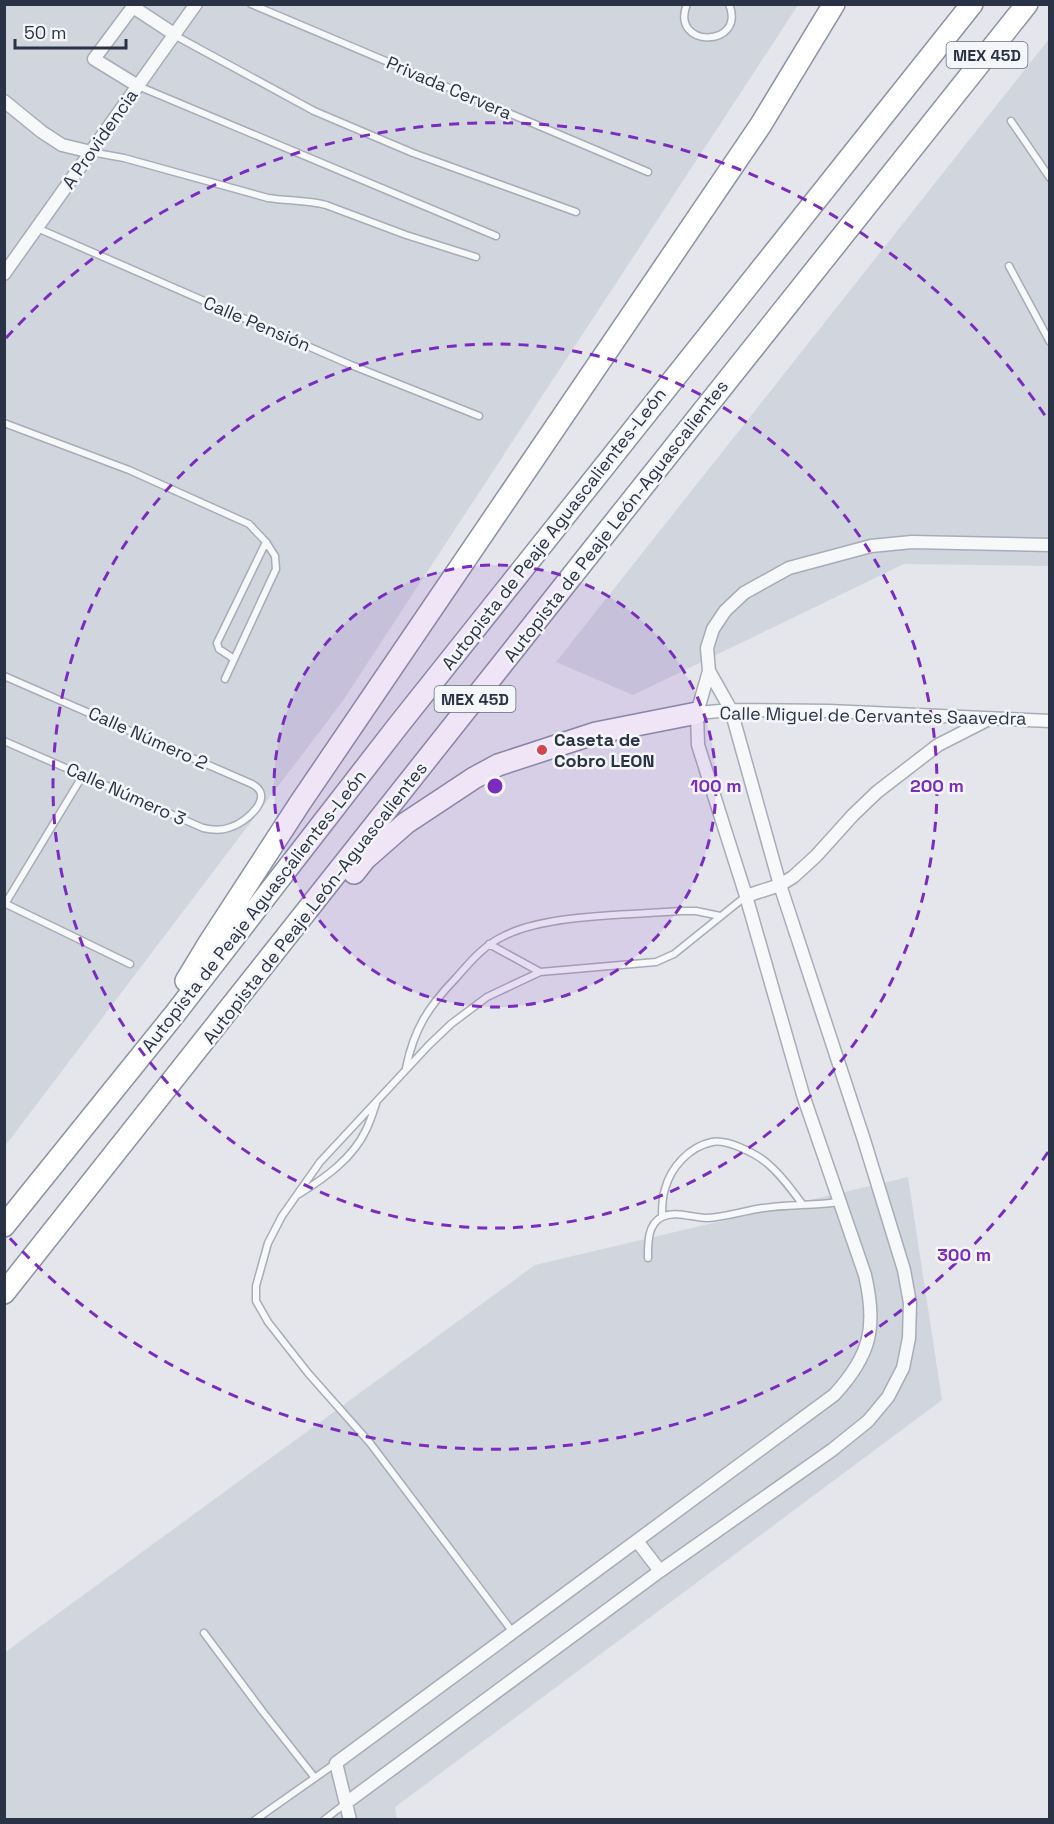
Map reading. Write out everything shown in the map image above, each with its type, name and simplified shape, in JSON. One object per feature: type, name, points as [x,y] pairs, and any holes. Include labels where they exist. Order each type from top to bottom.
[{"type":"highway","points":[[174,1015],[179,995],[187,980],[274,842],[760,126],[834,4]]},
{"type":"highway","name":"Autopista de Peaje Aguascalientes-León","points":[[4,1226],[174,1015],[397,727],[972,4]]},
{"type":"highway","name":"Autopista de Peaje León-Aguascalientes","points":[[4,1293],[1027,4]]},
{"type":"highway","points":[[28,1265],[47,1250],[85,1211],[132,1156],[365,859],[406,823],[474,778],[498,765],[596,733],[697,713]]},
{"type":"street","name":"A Providencia","points":[[4,274],[196,4]]},
{"type":"street","points":[[138,86],[94,58],[134,6],[174,34]]},
{"type":"street","points":[[4,101],[62,145],[91,152]]},
{"type":"street","points":[[350,1820],[336,1763],[834,1395],[857,1367],[866,1348],[870,1328],[871,1302],[856,1246],[804,1098],[746,896],[698,745],[697,713],[709,671],[707,648],[713,629],[725,611],[744,593],[789,568],[871,546],[912,542],[1050,545]]},
{"type":"street","points":[[346,1803],[660,1571],[832,1450],[868,1421],[888,1397],[903,1368],[909,1338],[910,1303],[904,1270],[780,885],[731,710],[709,671]]},
{"type":"street","name":"Calle Miguel de Cervantes Saavedra","points":[[697,713],[731,710],[829,711],[1050,721]]},
{"type":"street","points":[[746,896],[780,885],[804,868],[877,792],[939,745],[988,719]]},
{"type":"street","points":[[637,1541],[660,1571]]},
{"type":"lane","name":"Privada Cervera","points":[[250,4],[648,172]]},
{"type":"lane","points":[[687,4],[684,14],[688,28],[699,37],[706,39],[713,38],[726,30],[731,17],[729,4]]},
{"type":"lane","points":[[174,34],[314,111],[413,153],[576,212]]},
{"type":"lane","points":[[138,86],[496,236]]},
{"type":"lane","points":[[1011,121],[1050,178]]},
{"type":"lane","points":[[91,152],[124,158],[268,198],[327,205],[406,235],[476,256]]},
{"type":"lane","name":"Calle Pensión","points":[[37,228],[351,365],[479,416]]},
{"type":"lane","points":[[1009,266],[1050,342]]},
{"type":"lane","points":[[4,423],[129,470],[231,514],[249,524],[266,542],[275,556],[276,569],[225,679]]},
{"type":"lane","points":[[234,659],[219,649],[217,643],[266,542]]},
{"type":"lane","name":"Calle Número 2","points":[[4,676],[259,788],[262,793],[261,800],[248,819]]},
{"type":"lane","name":"Calle Número 3","points":[[4,741],[203,828],[224,829],[248,819]]},
{"type":"lane","points":[[83,775],[5,903],[130,964]]},
{"type":"lane","points":[[512,1631],[370,1443],[308,1373],[261,1311],[256,1300],[259,1271],[268,1243],[282,1216],[320,1162],[451,1024],[488,997],[540,972],[656,962],[674,954],[746,896]]},
{"type":"lane","points":[[405,1070],[411,1043],[431,1005],[489,944],[520,928],[565,920],[680,911],[720,916]]},
{"type":"lane","points":[[489,944],[540,972]]},
{"type":"lane","points":[[296,1196],[321,1180],[345,1160],[366,1131],[377,1100]]},
{"type":"lane","points":[[662,1216],[664,1190],[674,1167],[692,1150],[713,1141],[742,1147],[766,1162],[789,1185],[803,1205]]},
{"type":"lane","points":[[648,1258],[649,1235],[655,1223],[662,1216],[679,1214],[706,1218],[758,1209],[839,1202]]},
{"type":"lane","points":[[204,1633],[315,1778]]},
{"type":"lane","points":[[255,1820],[336,1763]]},
{"type":"lane","points":[[324,1820],[346,1803]]},
{"type":"shaded area","points":[[5,5],[798,5],[342,702],[5,1146]]},
{"type":"shaded area","points":[[1049,39],[1049,566],[904,564],[633,695],[556,662]]},
{"type":"shaded area","points":[[908,1177],[942,1400],[395,1807],[397,1819],[5,1819],[4,1653],[535,1265]]},
{"type":"place","name":"Caseta de Cobro LEON","points":[[542,750]]}]
